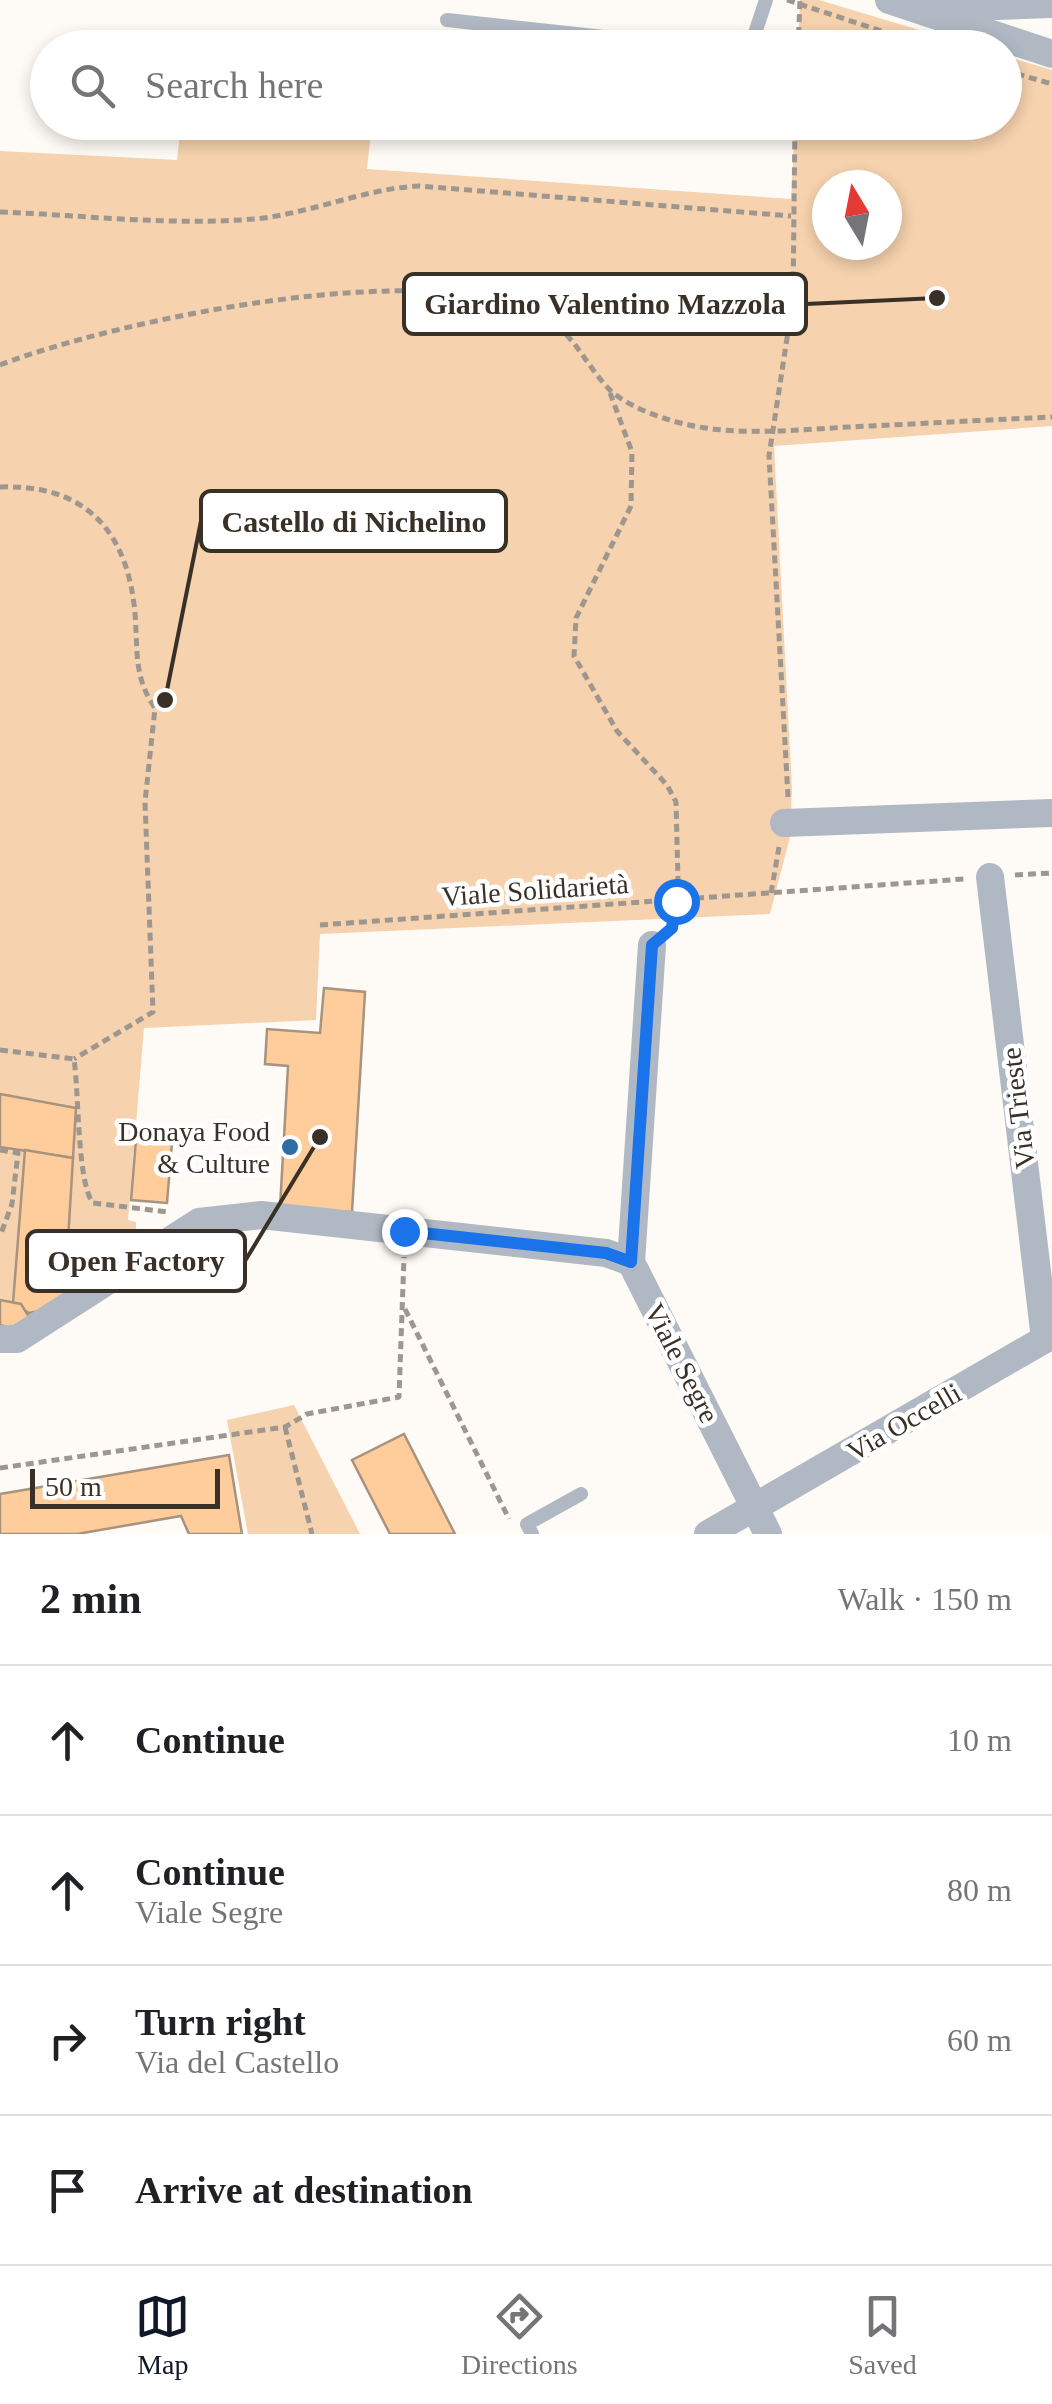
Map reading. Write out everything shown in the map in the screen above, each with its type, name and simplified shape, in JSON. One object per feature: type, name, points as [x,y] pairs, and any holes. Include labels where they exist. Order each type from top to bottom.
[{"type":"street","points":[[888,0],[979,30]]},
{"type":"street","points":[[939,0],[997,6],[1052,4]]},
{"type":"street","points":[[1022,44],[1052,54]]},
{"type":"street","points":[[784,823],[1052,813]]},
{"type":"street","name":"Via Trieste","points":[[990,877],[1048,1337]]},
{"type":"street","points":[[0,1339],[17,1339],[199,1222],[261,1215],[606,1253],[631,1262],[664,940]]},
{"type":"street","name":"Viale Segre","points":[[631,1262],[768,1534]]},
{"type":"street","name":"Via Occelli","points":[[708,1534],[1048,1337]]},
{"type":"lane","points":[[756,30],[766,0]]},
{"type":"lane","points":[[447,20],[539,30]]},
{"type":"lane","points":[[532,1534],[527,1524],[581,1494]]},
{"type":"path","points":[[787,0],[880,30]]},
{"type":"path","points":[[799,30],[800,3]]},
{"type":"path","points":[[1022,75],[1052,84]]},
{"type":"path","points":[[790,790],[769,482],[772,431],[793,299],[794,140]]},
{"type":"path","points":[[0,212],[254,219],[303,211],[384,189],[419,186],[791,216]]},
{"type":"path","points":[[0,365],[82,338],[334,292],[432,292],[493,301],[541,314],[576,345],[609,390],[632,452],[631,506],[576,618],[574,656],[617,731],[667,785],[676,802],[676,901],[664,940]]},
{"type":"path","points":[[609,390],[690,425],[772,431],[1052,417]]},
{"type":"path","points":[[0,487],[26,486],[72,500],[103,520],[114,533],[134,604],[135,656],[142,690],[155,708],[145,802],[152,1012],[74,1059],[0,1050]]},
{"type":"path","name":"Viale Solidarietà","points":[[320,926],[1052,872]]},
{"type":"path","points":[[74,1059],[87,1196],[105,1208],[181,1213],[199,1222]]},
{"type":"path","points":[[0,1150],[18,1153],[12,1204],[0,1236]]},
{"type":"path","points":[[0,1202],[12,1204]]},
{"type":"path","points":[[0,1468],[285,1427],[307,1414],[398,1397],[404,1231]]},
{"type":"path","points":[[404,1306],[517,1534]]},
{"type":"path","points":[[285,1427],[312,1534]]},
{"type":"shaded area","points":[[800,0],[819,0],[919,30],[799,30]]},
{"type":"shaded area","points":[[1022,61],[1052,70],[1052,426],[774,446],[792,789],[790,837],[770,914],[320,934],[316,1020],[144,1028],[128,1220],[136,1222],[136,1243],[64,1306],[30,1312],[31,1320],[0,1325],[0,151],[177,160],[179,140],[370,140],[367,169],[791,199],[794,140],[1022,140]]},
{"type":"shaded area","points":[[294,1405],[360,1534],[248,1534],[227,1420]]},
{"type":"building","points":[[324,988],[365,992],[352,1212],[280,1208],[288,1066],[265,1064],[267,1029],[320,1033]]},
{"type":"building","points":[[0,1094],[76,1108],[73,1158],[0,1147]]},
{"type":"building","points":[[137,1128],[173,1130],[167,1203],[131,1200]]},
{"type":"building","points":[[25,1150],[73,1158],[64,1306],[29,1313],[13,1303]]},
{"type":"building","points":[[0,1300],[21,1304],[31,1320],[16,1329],[0,1325]]},
{"type":"building","points":[[404,1434],[455,1534],[390,1534],[352,1460]]},
{"type":"building","points":[[229,1455],[242,1534],[189,1534],[181,1516],[77,1534],[0,1534],[0,1494]]},
{"type":"place","name":"Giardino Valentino Mazzola","points":[[937,298]]},
{"type":"place","name":"Castello di Nichelino","points":[[165,700]]},
{"type":"place","name":"Open Factory","points":[[320,1137]]},
{"type":"place","name":"Donaya Food & Culture","points":[[290,1147]]},
{"type":"route","points":[[404,1231],[606,1253],[631,1262],[652,945],[672,928],[676,901]]}]
